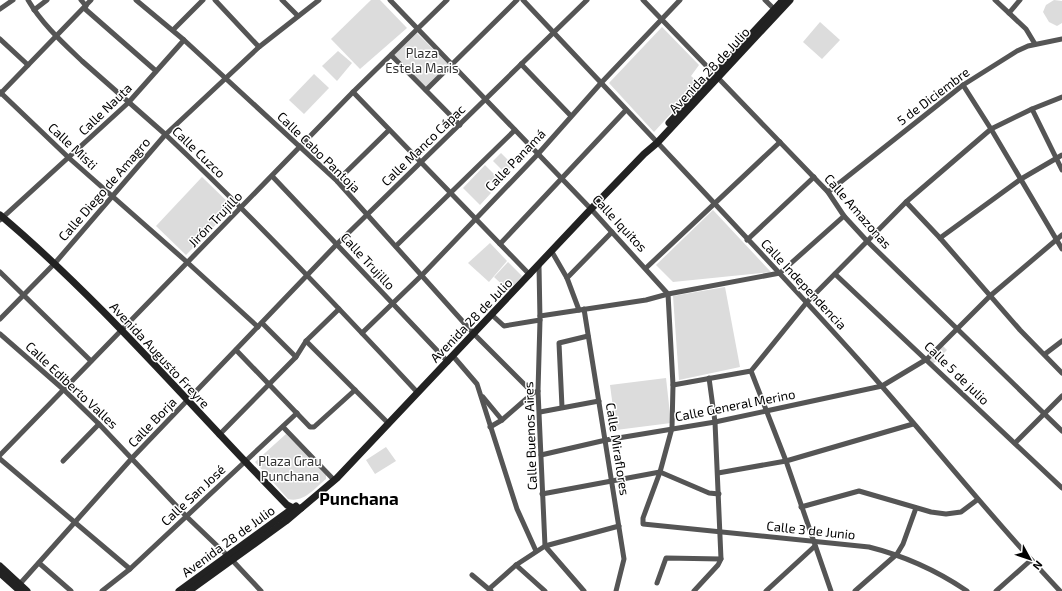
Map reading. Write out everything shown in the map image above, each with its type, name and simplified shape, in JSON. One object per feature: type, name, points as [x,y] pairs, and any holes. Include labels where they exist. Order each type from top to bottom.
[{"type":"main road","name":"Avenida 28 de Julio","points":[[776,11],[782,0]]},
{"type":"main road","name":"Avenida 28 de Julio","points":[[179,591],[230,558],[301,508],[334,480],[539,266],[776,11],[790,0]]},
{"type":"main road","name":"Avenida Augusto Freyre","points":[[1,218],[55,263],[122,331],[244,462],[287,505],[293,508]]},
{"type":"main road","name":"Avenida 28 de Julio","points":[[189,591],[293,508],[312,498]]},
{"type":"main road","points":[[293,508],[301,508]]},
{"type":"main road","points":[[0,566],[19,588]]},
{"type":"main road","points":[[0,573],[19,588],[27,591]]},
{"type":"street","points":[[0,9],[13,0]]},
{"type":"street","name":"Calle Cuzco","points":[[28,0],[34,10],[55,36],[165,135],[241,208],[308,275],[418,393]]},
{"type":"street","points":[[34,10],[46,0]]},
{"type":"street","points":[[81,0],[85,7],[156,71]]},
{"type":"street","points":[[0,93],[91,0]]},
{"type":"street","name":"Calle Cabo Pantoja","points":[[136,0],[173,30],[337,182],[474,334],[536,392]]},
{"type":"street","points":[[173,30],[203,0]]},
{"type":"street","points":[[215,0],[259,47]]},
{"type":"street","points":[[282,0],[298,16]]},
{"type":"street","name":"Calle Diego de Amagro","points":[[0,319],[55,263],[165,135],[259,47],[319,0]]},
{"type":"street","name":"Calle Iquitos","points":[[390,0],[562,178],[646,268],[668,294]]},
{"type":"street","name":"Jirón Trujillo","points":[[0,455],[63,388],[122,331],[353,92],[447,0]]},
{"type":"street","points":[[426,90],[518,0]]},
{"type":"street","name":"Calle Independencia","points":[[523,0],[747,240],[807,302],[882,386],[977,500],[1060,591]]},
{"type":"street","name":"Calle Manco Cápac","points":[[308,275],[367,214],[587,0]]},
{"type":"street","name":"Calle Amazonas","points":[[643,0],[828,192],[844,216],[867,241],[1062,431]]},
{"type":"street","name":"Calle Panamá","points":[[362,333],[422,275],[538,154],[601,83],[680,0]]},
{"type":"street","points":[[766,0],[776,11]]},
{"type":"street","points":[[995,0],[1026,29],[1035,44]]},
{"type":"street","points":[[1009,13],[1020,0]]},
{"type":"street","points":[[0,39],[28,65]]},
{"type":"street","name":"5 de Diciembre","points":[[828,192],[963,85],[1017,51],[1035,44],[1062,39]]},
{"type":"street","name":"Calle Nauta","points":[[1,218],[128,103],[184,40]]},
{"type":"street","points":[[391,55],[460,124]]},
{"type":"street","points":[[521,64],[571,116]]},
{"type":"street","points":[[963,85],[991,129],[1062,249]]},
{"type":"street","points":[[353,92],[530,275]]},
{"type":"street","name":"Calle Misti","points":[[0,93],[69,158],[296,358]]},
{"type":"street","points":[[673,385],[751,371],[807,302],[906,202],[991,129],[1032,109],[1062,98]]},
{"type":"street","points":[[1032,109],[1062,170]]},
{"type":"street","points":[[500,244],[626,110]]},
{"type":"street","points":[[337,182],[389,130]]},
{"type":"street","points":[[396,246],[514,130]]},
{"type":"street","points":[[646,268],[780,142]]},
{"type":"street","points":[[940,238],[1021,179],[1062,155]]},
{"type":"street","name":"Calle Trujillo","points":[[272,176],[393,303],[477,384],[481,395]]},
{"type":"street","points":[[747,240],[814,177]]},
{"type":"street","points":[[906,202],[940,238],[1020,330],[1062,373]]},
{"type":"street","points":[[492,315],[504,326],[582,309],[646,300],[668,294],[780,273],[844,216]]},
{"type":"street","points":[[567,278],[612,232]]},
{"type":"street","name":"Calle General Merino","points":[[541,454],[606,440],[715,422],[882,386],[927,359],[990,296],[1062,235]]},
{"type":"street","name":"Calle Miraflores","points":[[552,252],[582,309],[588,336],[624,559],[616,591]]},
{"type":"street","name":"Calle Buenos Aires","points":[[539,266],[540,318],[536,392],[540,412],[545,546]]},
{"type":"street","points":[[0,272],[91,361]]},
{"type":"street","name":"Calle 5 de julio","points":[[835,274],[927,359],[1062,488]]},
{"type":"street","name":"Calle Borja","points":[[19,588],[39,563],[133,458],[308,275]]},
{"type":"street","points":[[660,472],[672,428],[673,385],[668,294]]},
{"type":"street","points":[[218,434],[296,358],[306,341],[339,309]]},
{"type":"street","name":"Calle Ediberto Valles","points":[[0,334],[63,388],[133,458],[186,516],[230,558],[257,590]]},
{"type":"street","points":[[562,408],[558,343],[588,336]]},
{"type":"street","points":[[306,341],[389,424]]},
{"type":"street","points":[[1045,354],[1062,341]]},
{"type":"street","points":[[236,350],[310,427],[314,427],[355,390]]},
{"type":"street","points":[[751,371],[786,461],[831,591]]},
{"type":"street","points":[[694,591],[718,566],[721,559],[721,531],[715,422],[709,378]]},
{"type":"street","points":[[490,427],[502,420],[536,392]]},
{"type":"street","points":[[481,395],[502,420]]},
{"type":"street","points":[[481,395],[517,509],[536,551]]},
{"type":"street","points":[[1015,443],[1044,412],[1062,396]]},
{"type":"street","points":[[540,412],[599,401]]},
{"type":"street","name":"Calle San José","points":[[102,591],[130,569],[297,413]]},
{"type":"street","points":[[63,462],[99,424]]},
{"type":"street","points":[[718,473],[786,461],[913,424]]},
{"type":"street","points":[[282,427],[334,480]]},
{"type":"street","points":[[0,459],[74,524],[130,569]]},
{"type":"street","points":[[542,494],[660,472],[709,493],[719,494]]},
{"type":"street","name":"Calle 3 de Junio","points":[[660,472],[643,518],[643,524],[721,531],[814,543],[869,547],[896,554],[929,568],[967,591]]},
{"type":"street","points":[[801,507],[859,490],[931,512],[952,514],[961,512],[977,500]]},
{"type":"street","points":[[855,591],[896,554],[902,544],[916,508]]},
{"type":"street","points":[[472,575],[490,590],[516,565],[545,546],[619,526]]},
{"type":"street","points":[[766,591],[814,543]]},
{"type":"street","points":[[545,546],[584,591]]},
{"type":"street","points":[[657,583],[666,558],[721,559]]},
{"type":"street","points":[[996,591],[1031,560]]},
{"type":"street","points":[[39,563],[71,591]]},
{"type":"street","points":[[516,565],[545,591]]},
{"type":"green space","points":[[371,0],[380,0],[407,28],[360,69],[331,39]]},
{"type":"green space","points":[[1054,0],[1062,1],[1062,23],[1057,26],[1049,22],[1043,12],[1046,5]]},
{"type":"green space","points":[[820,22],[840,40],[822,59],[803,42]]},
{"type":"green space","points":[[662,27],[699,65],[691,76],[699,83],[654,132],[609,83]]},
{"type":"green space","name":"Plaza Estela Maris","points":[[417,33],[450,66],[429,91],[394,55]]},
{"type":"green space","points":[[338,51],[352,63],[337,81],[322,66]]},
{"type":"green space","points":[[314,74],[329,88],[304,114],[289,100]]},
{"type":"green space","points":[[501,153],[513,165],[505,173],[493,161]]},
{"type":"green space","points":[[485,165],[496,176],[486,188],[491,193],[480,205],[463,188]]},
{"type":"green space","points":[[202,177],[233,207],[186,255],[156,226]]},
{"type":"green space","points":[[713,210],[771,272],[673,282],[656,265]]},
{"type":"green space","points":[[490,243],[507,261],[489,282],[468,263]]},
{"type":"green space","points":[[508,262],[522,276],[509,291],[494,277]]},
{"type":"green space","points":[[725,287],[740,367],[679,380],[673,296]]},
{"type":"green space","points":[[942,345],[947,350],[933,364],[928,358]]},
{"type":"green space","points":[[666,378],[671,423],[616,430],[610,385]]},
{"type":"green space","name":"Plaza Grau Punchana","points":[[286,434],[326,475],[326,479],[309,494],[294,500],[288,499],[255,462]]},
{"type":"green space","points":[[386,447],[396,461],[375,474],[366,460]]},
{"type":"district","name":"Punchana","points":[[359,498]]}]
